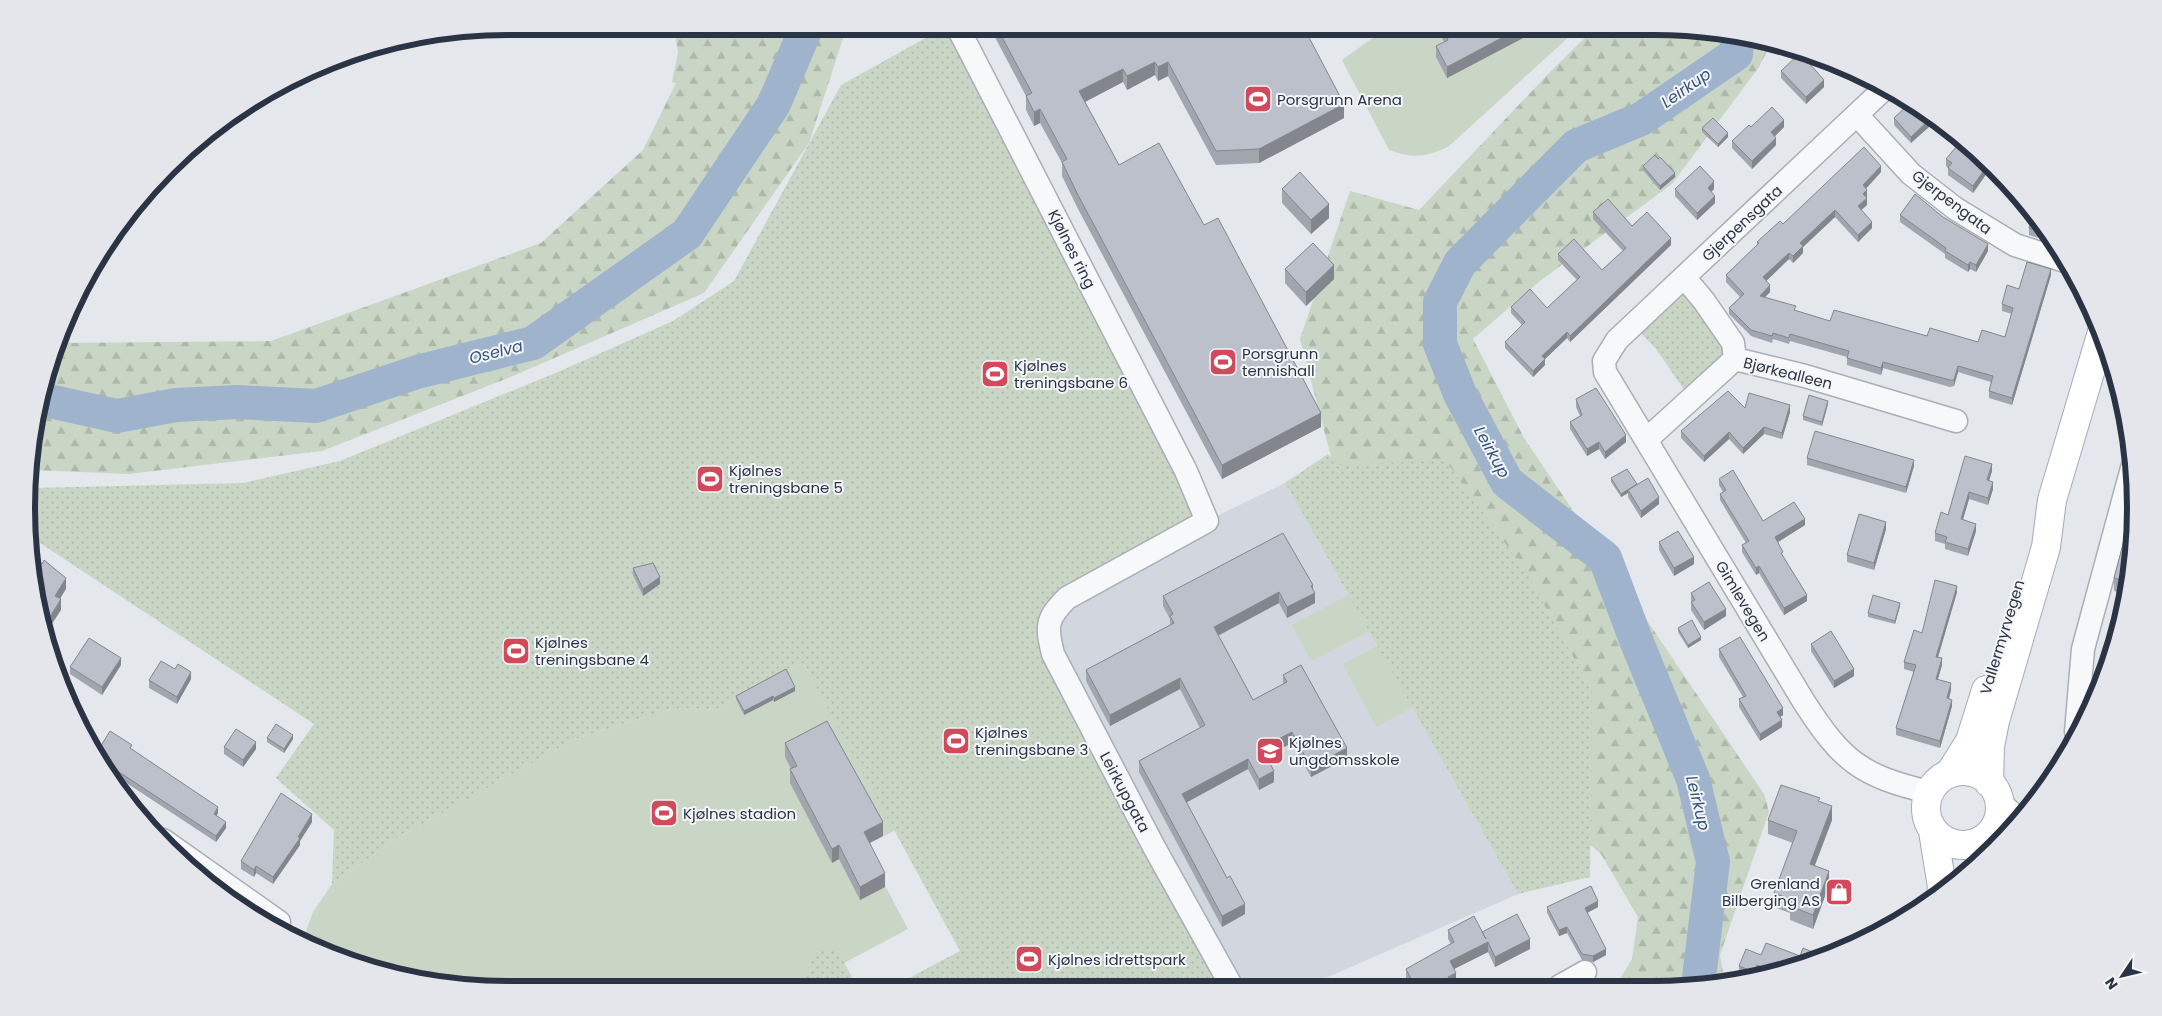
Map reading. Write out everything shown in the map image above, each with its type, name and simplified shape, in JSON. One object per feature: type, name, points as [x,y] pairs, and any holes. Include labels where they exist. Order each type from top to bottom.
[{"type":"main road","name":"Vallermyrvegen","points":[[1950,773],[1970,741],[2030,546],[2052,500],[2098,345]]},
{"type":"main road","name":"Vallermyrvegen","points":[[2002,801],[1990,746],[1995,721],[2046,547],[2052,500]]},
{"type":"main road","points":[[1940,884],[1934,831],[1926,812],[1929,792],[1938,781],[1950,773],[1970,772],[2002,801],[1991,833],[1960,869]]},
{"type":"main road","points":[[1934,831],[1950,844],[1984,842]]},
{"type":"street","name":"Kjølnes ring","points":[[962,35],[1186,472]]},
{"type":"street","name":"Gjerpensgata","points":[[1604,361],[1617,340],[1880,93]]},
{"type":"street","name":"Gjerpengata","points":[[1857,115],[1911,174],[1956,209],[1993,234],[2015,245],[2054,257]]},
{"type":"street","points":[[1684,277],[1733,343],[1735,359]]},
{"type":"street","name":"Bjørkealleen","points":[[1646,440],[1735,359],[1805,376],[1956,421]]},
{"type":"street","name":"Gimlevegen","points":[[1604,361],[1605,372],[1804,702],[1832,743],[1845,757],[1860,768],[1902,786],[1929,792]]},
{"type":"street","name":"Leirkupgata","points":[[1186,472],[1207,521],[1067,598],[1051,614],[1048,635],[1053,654],[1154,847],[1229,981]]},
{"type":"street","points":[[2077,719],[2082,649],[2126,488]]},
{"type":"street","points":[[195,863],[279,922]]},
{"type":"street","points":[[1569,981],[1585,972]]},
{"type":"shaded area","name":"Kjølnes ungdomsskole","points":[[1285,483],[1518,894],[1319,981],[1229,981],[1053,654],[1067,598],[1207,521]]},
{"type":"green space","points":[[675,35],[844,35],[809,143],[704,293],[513,376],[322,451],[129,474],[37,470],[44,416],[51,386],[65,343],[271,341],[541,243],[643,150],[676,83],[672,82],[678,52]]},
{"type":"green space","points":[[931,35],[952,35],[1207,521],[1067,598],[1048,635],[1229,981],[903,981],[960,951],[803,663],[715,710],[684,708],[661,712],[575,739],[397,838],[332,884],[334,830],[276,778],[314,724],[36,540],[36,488],[243,483],[340,461],[558,372],[673,321],[734,281],[841,85]]},
{"type":"green space","points":[[1377,35],[1440,35],[1448,51],[1494,35],[1571,35],[1448,147],[1419,156],[1406,155],[1389,150],[1342,60]]},
{"type":"green space","points":[[1588,35],[1685,36],[1746,44],[1766,49],[1767,51],[1759,67],[1672,184],[1540,281],[1473,339],[1524,438],[1764,794],[1769,812],[1720,955],[1724,976],[1685,980],[1619,981],[1632,959],[1638,917],[1601,854],[1579,835],[1338,483],[1300,339],[1350,191],[1419,210],[1550,72]]},
{"type":"green space","points":[[1679,294],[1686,294],[1724,345],[1721,360],[1687,394],[1656,349],[1639,331]]},
{"type":"green space","points":[[1328,454],[1340,465],[1445,460],[1526,572],[1592,691],[1590,877],[1518,894],[1285,483]]},
{"type":"green space","points":[[1359,589],[1379,626],[1311,661],[1292,625]]},
{"type":"green space","points":[[1381,644],[1414,707],[1376,727],[1343,664]]},
{"type":"green space","name":"Kjølnes stadion","points":[[803,663],[896,830],[864,846],[908,929],[844,963],[837,950],[808,974],[805,981],[477,980],[446,977],[386,965],[356,956],[305,935],[313,912],[332,884],[397,838],[575,739],[661,712],[684,708],[715,710]]},
{"type":"green space","points":[[837,949],[854,981],[804,981],[815,950]]},
{"type":"building","points":[[1001,35],[1308,35],[1344,104],[1259,149],[1216,151],[1168,62],[1158,67],[1155,62],[1127,76],[1123,69],[1079,91],[1119,165],[1159,143],[1204,225],[1218,218],[1321,413],[1222,465],[1078,195],[1062,162],[1067,159],[1040,109],[1034,112],[1026,96],[1032,93]]},
{"type":"building","points":[[1446,35],[1507,35],[1447,67],[1436,46],[1448,40]]},
{"type":"building","points":[[1796,57],[1806,60],[1824,80],[1806,97],[1781,71]]},
{"type":"building","points":[[1772,107],[1784,120],[1771,132],[1776,138],[1752,161],[1732,141],[1749,125],[1751,127]]},
{"type":"building","points":[[1905,108],[1927,122],[1911,137],[1894,118]]},
{"type":"building","points":[[1713,118],[1728,133],[1718,144],[1702,128]]},
{"type":"building","points":[[1957,145],[1984,170],[1973,186],[1948,168],[1952,163],[1946,159]]},
{"type":"building","points":[[1864,147],[1881,166],[1863,185],[1867,190],[1863,194],[1867,198],[1858,206],[1872,222],[1858,235],[1835,210],[1800,243],[1803,246],[1793,256],[1789,253],[1763,277],[1770,285],[1760,296],[1796,306],[1794,310],[1830,321],[1834,310],[1927,336],[1930,328],[1978,342],[1982,330],[2005,337],[2013,308],[2002,304],[2007,285],[2019,289],[2027,262],[2051,269],[2012,398],[1989,391],[1993,376],[1958,366],[1954,380],[1883,362],[1881,368],[1847,358],[1849,351],[1790,334],[1789,338],[1773,333],[1772,336],[1751,330],[1729,308],[1744,294],[1726,275],[1759,243],[1757,242],[1780,221],[1783,224]]},
{"type":"building","points":[[1655,155],[1658,159],[1660,157],[1675,173],[1660,186],[1643,166]]},
{"type":"building","points":[[1700,166],[1714,181],[1708,188],[1715,196],[1697,213],[1675,189]]},
{"type":"building","points":[[1300,172],[1329,204],[1311,220],[1282,189]]},
{"type":"building","points":[[1915,194],[1943,217],[1988,244],[1976,265],[1970,262],[1968,265],[1945,251],[1946,248],[1900,215]]},
{"type":"building","points":[[1608,199],[1632,226],[1647,212],[1671,238],[1570,336],[1567,332],[1542,356],[1545,359],[1533,371],[1505,342],[1525,322],[1511,307],[1530,289],[1547,308],[1580,277],[1558,254],[1574,239],[1602,270],[1626,248],[1593,212]]},
{"type":"building","points":[[2031,222],[2036,230],[2029,228]]},
{"type":"building","points":[[1313,243],[1334,265],[1306,292],[1285,269]]},
{"type":"building","points":[[1596,388],[1626,435],[1605,452],[1599,442],[1587,449],[1570,422],[1582,415],[1576,399]]},
{"type":"building","points":[[1728,391],[1745,408],[1749,393],[1790,405],[1782,433],[1764,427],[1743,448],[1729,432],[1704,456],[1681,431]]},
{"type":"building","points":[[1809,395],[1828,401],[1822,422],[1803,416]]},
{"type":"building","points":[[1815,431],[1914,460],[1906,487],[1807,458]]},
{"type":"building","points":[[1965,456],[1992,464],[1987,480],[1993,482],[1988,498],[1969,492],[1961,519],[1976,524],[1968,549],[1945,542],[1947,537],[1935,533],[1941,512],[1948,515]]},
{"type":"building","points":[[1627,469],[1637,484],[1621,494],[1611,478]]},
{"type":"building","points":[[1733,470],[1763,521],[1794,502],[1805,519],[1775,537],[1783,552],[1781,553],[1807,595],[1784,608],[1759,566],[1756,568],[1742,545],[1749,541],[1720,494],[1726,490],[1719,479]]},
{"type":"building","points":[[1648,478],[1659,497],[1641,511],[1628,490]]},
{"type":"building","points":[[1859,514],[1886,522],[1874,563],[1847,555]]},
{"type":"building","points":[[1678,531],[1694,557],[1674,568],[1659,542]]},
{"type":"building","points":[[2126,532],[2121,580],[2114,578]]},
{"type":"building","points":[[1283,533],[1313,585],[1311,586],[1315,593],[1287,607],[1279,592],[1214,627],[1253,700],[1287,682],[1283,675],[1301,665],[1347,748],[1311,767],[1292,732],[1267,745],[1270,751],[1265,754],[1274,771],[1259,779],[1248,759],[1182,794],[1227,878],[1230,876],[1245,904],[1222,916],[1139,761],[1205,725],[1180,678],[1110,715],[1086,670],[1174,623],[1170,616],[1173,614],[1163,596]]},
{"type":"building","points":[[44,560],[66,578],[55,596],[61,599],[48,619],[38,562],[42,564]]},
{"type":"building","points":[[653,563],[660,577],[643,589],[633,568]]},
{"type":"building","points":[[1935,580],[1957,586],[1936,657],[1942,658],[1936,679],[1951,683],[1947,698],[1952,700],[1940,741],[1896,728],[1916,665],[1904,662],[1914,630],[1922,633]]},
{"type":"building","points":[[1709,582],[1726,609],[1704,622],[1691,602],[1695,600],[1691,593]]},
{"type":"building","points":[[1873,595],[1900,603],[1895,621],[1868,613]]},
{"type":"building","points":[[1692,620],[1701,637],[1688,645],[1678,628]]},
{"type":"building","points":[[1831,631],[1854,669],[1834,681],[1811,644]]},
{"type":"building","points":[[1740,637],[1783,708],[1777,712],[1782,720],[1760,734],[1739,699],[1746,696],[1719,649]]},
{"type":"building","points":[[89,638],[121,658],[102,687],[70,667]]},
{"type":"building","points":[[161,661],[175,669],[178,664],[191,672],[177,697],[149,680]]},
{"type":"building","points":[[786,669],[795,687],[744,711],[736,696]]},
{"type":"building","points":[[827,721],[883,822],[864,832],[885,873],[860,887],[839,845],[832,849],[790,769],[797,766],[785,743]]},
{"type":"building","points":[[276,724],[293,735],[284,749],[267,738]]},
{"type":"building","points":[[236,729],[256,742],[243,760],[224,747]]},
{"type":"building","points":[[110,731],[132,745],[130,748],[218,807],[214,814],[226,822],[216,836],[115,771],[100,747]]},
{"type":"building","points":[[1781,785],[1820,798],[1818,801],[1832,806],[1810,864],[1829,871],[1813,915],[1790,906],[1792,900],[1774,893],[1797,831],[1768,820]]},
{"type":"building","points":[[281,793],[312,814],[298,837],[300,838],[273,877],[256,866],[254,870],[241,861]]},
{"type":"building","points":[[1591,886],[1598,901],[1585,908],[1606,949],[1593,956],[1582,954],[1567,927],[1559,930],[1547,907]]},
{"type":"building","points":[[1517,914],[1530,939],[1495,957],[1488,942],[1450,961],[1456,973],[1448,977],[1450,981],[1412,981],[1406,969],[1454,942],[1448,930],[1474,916],[1482,932]]},
{"type":"building","points":[[1766,943],[1800,956],[1803,948],[1814,953],[1764,968],[1757,965],[1755,970],[1751,971],[1739,966],[1746,949],[1761,955]]},
{"type":"waterway","name":"Oselva","points":[[48,401],[117,416],[176,405],[237,402],[316,406],[417,372],[533,343],[687,234],[774,104],[803,35]]},
{"type":"waterway","name":"Leirkup","points":[[1699,979],[1713,862],[1693,779],[1638,645],[1605,558],[1507,482],[1460,394],[1440,344],[1440,302],[1460,263],[1576,146],[1641,119],[1736,54],[1737,43]]},
{"type":"place","name":"Porsgrunn Arena","points":[[1258,99]]},
{"type":"place","name":"Porsgrunn tennishall","points":[[1223,362]]},
{"type":"place","name":"Kjølnes treningsbane 6","points":[[995,374]]},
{"type":"place","name":"Kjølnes treningsbane 5","points":[[710,479]]},
{"type":"place","name":"Kjølnes treningsbane 4","points":[[516,651]]},
{"type":"place","name":"Kjølnes treningsbane 3","points":[[956,741]]},
{"type":"place","name":"Kjølnes ungdomsskole","points":[[1270,751]]},
{"type":"place","name":"Kjølnes stadion","points":[[664,813]]},
{"type":"place","name":"Grenland Bilberging AS","points":[[1839,892]]},
{"type":"place","name":"Kjølnes idrettspark","points":[[1029,959]]}]
